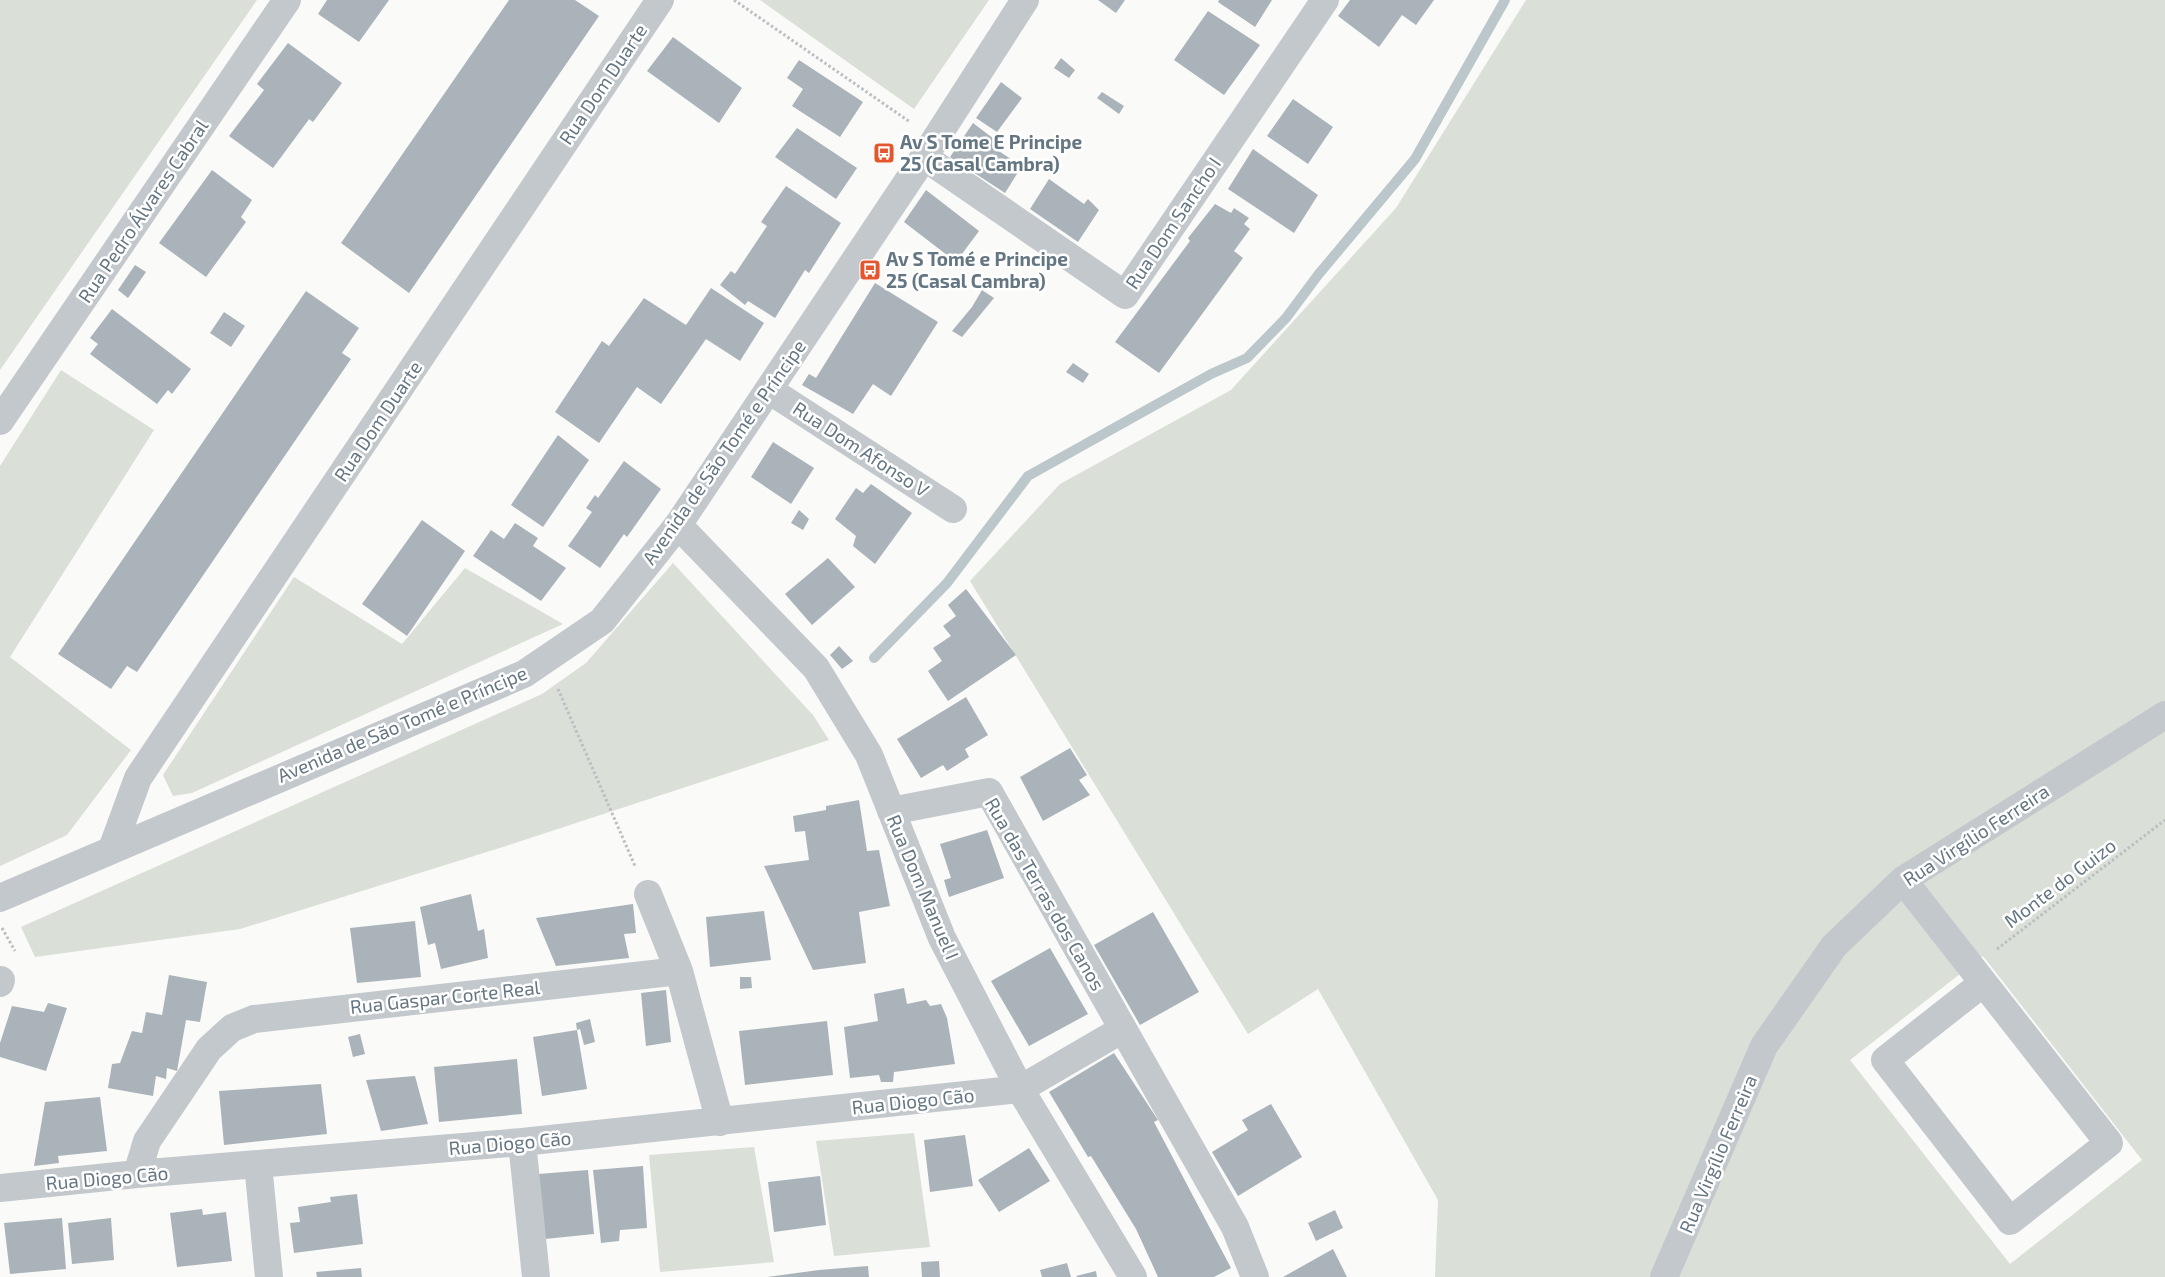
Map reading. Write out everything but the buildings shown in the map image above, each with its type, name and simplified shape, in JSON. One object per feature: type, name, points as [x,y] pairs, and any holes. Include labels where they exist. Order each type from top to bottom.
[{"type":"street","name":"Rua Pedro Álvares Cabral","points":[[0,421],[286,0]]},
{"type":"street","name":"Rua Dom Duarte","points":[[112,849],[138,778],[660,0]]},
{"type":"street","name":"Avenida de São Tomé e Príncipe","points":[[0,898],[524,674],[602,621],[678,525],[929,148],[1025,0]]},
{"type":"street","name":"Rua Dom Sancho I","points":[[929,148],[1125,295],[1325,0]]},
{"type":"street","name":"Rua Dom Afonso V","points":[[768,390],[953,509]]},
{"type":"street","name":"Rua Dom Manuel I","points":[[678,525],[816,668],[869,755],[942,938],[1020,1089],[1133,1277]]},
{"type":"street","name":"Rua Virgílio Ferreira","points":[[1664,1277],[1764,1046],[1834,946],[1903,880],[2165,715]]},
{"type":"street","name":"Rua das Terras dos Canos","points":[[891,811],[989,792],[1234,1228],[1255,1277]]},
{"type":"street","points":[[1903,880],[2108,1143],[2010,1221],[1885,1060],[1977,975]]},
{"type":"street","points":[[648,894],[679,971],[720,1122]]},
{"type":"street","name":"Rua Gaspar Corte Real","points":[[137,1174],[147,1141],[208,1049],[232,1028],[254,1019],[679,971]]},
{"type":"street","points":[[1020,1089],[1123,1029]]},
{"type":"street","name":"Rua Diogo Cão","points":[[0,1188],[137,1174],[522,1142],[1020,1089]]},
{"type":"street","points":[[522,1142],[536,1277]]},
{"type":"street","points":[[258,1164],[269,1277]]},
{"type":"path","points":[[734,0],[929,148]]},
{"type":"path","points":[[546,659],[648,894]]},
{"type":"path","name":"Monte do Guizo","points":[[1977,975],[2165,820]]},
{"type":"shaded area","points":[[0,0],[257,0],[0,370]]},
{"type":"shaded area","points":[[760,0],[989,0],[914,109]]},
{"type":"shaded area","points":[[1526,0],[2165,0],[2165,1277],[1435,1277],[1438,1200],[1318,989],[1248,1034],[970,581],[1060,484],[1231,390],[1396,208]],"holes":[[[1983,956],[2142,1160],[2010,1264],[1850,1060]]]},
{"type":"shaded area","points":[[61,370],[154,430],[10,657],[131,750],[67,835],[0,866],[0,466]]},
{"type":"shaded area","points":[[673,563],[813,715],[829,740],[512,844],[240,929],[35,957],[21,927],[542,694],[586,663]]},
{"type":"shaded area","points":[[465,568],[563,624],[192,793],[173,796],[163,775],[294,577],[402,644]]},
{"type":"shaded area","points":[[914,1133],[930,1247],[834,1256],[816,1141]]},
{"type":"shaded area","points":[[754,1147],[774,1262],[660,1272],[649,1155]]},
{"type":"waterway","points":[[874,658],[947,583],[1028,476],[1211,374],[1247,358],[1286,318],[1318,275],[1415,159],[1505,0]]},
{"type":"place","name":"Av S Tome E Principe 25 (Casal Cambra)","points":[[884,153]]},
{"type":"place","name":"Av S Tomé e Principe 25 (Casal Cambra)","points":[[870,270]]}]
